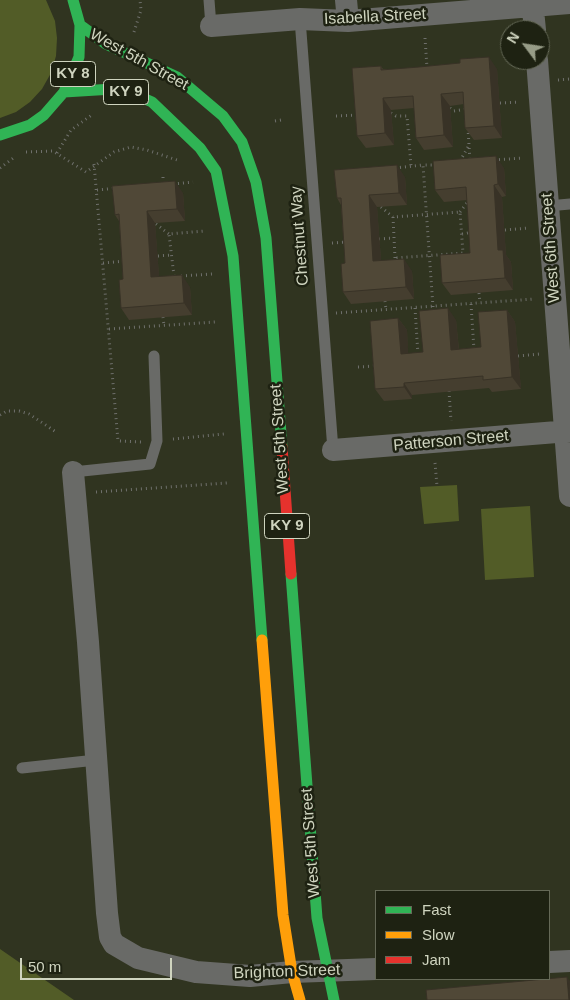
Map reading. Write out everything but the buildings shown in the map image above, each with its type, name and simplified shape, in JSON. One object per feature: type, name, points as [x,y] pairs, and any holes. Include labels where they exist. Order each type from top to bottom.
[{"type":"main road","name":"KY 8","points":[[0,135],[30,125],[44,115],[64,92],[78,57],[80,25],[73,0]]},
{"type":"main road","name":"West 5th Street","points":[[80,25],[106,44],[177,77],[204,97],[223,116],[242,142],[256,182],[266,238],[317,918],[326,971]]},
{"type":"main road","name":"West 5th Street","points":[[64,92],[112,89],[134,94],[152,102],[200,148],[216,172],[234,256],[283,915],[292,972]]},
{"type":"main road","name":"KY 9","points":[[326,971],[334,1000]]},
{"type":"main road","name":"KY 9","points":[[292,972],[300,1000]]},
{"type":"street","points":[[533,3],[534,20]]},
{"type":"street","name":"Isabella Street","points":[[211,26],[300,19],[347,11],[570,3]]},
{"type":"street","name":"West 6th Street","points":[[538,70],[568,432],[570,496]]},
{"type":"street","name":"Patterson Street","points":[[333,450],[568,432]]},
{"type":"street","points":[[74,482],[96,760]]},
{"type":"street","name":"Brighton Street","points":[[96,760],[110,937],[114,944],[140,958],[196,972],[250,976],[292,972],[375,969]]},
{"type":"street","points":[[550,962],[570,961]]},
{"type":"lane","points":[[209,0],[211,26]]},
{"type":"lane","name":"Chestnut Way","points":[[300,19],[333,450]]},
{"type":"lane","points":[[548,206],[570,204]]},
{"type":"lane","points":[[74,482],[150,464],[157,440],[154,356]]},
{"type":"lane","points":[[22,768],[96,760]]},
{"type":"path","points":[[134,32],[141,10],[140,0]]},
{"type":"path","points":[[425,38],[428,75]]},
{"type":"path","points":[[564,80],[570,79]]},
{"type":"path","points":[[500,104],[525,101]]},
{"type":"path","points":[[450,108],[454,112],[467,110],[471,106]]},
{"type":"path","points":[[467,110],[471,163]]},
{"type":"path","points":[[56,153],[71,130],[80,122],[100,111]]},
{"type":"path","points":[[391,113],[396,116],[412,116]]},
{"type":"path","points":[[336,116],[363,114]]},
{"type":"path","points":[[407,116],[411,166]]},
{"type":"path","points":[[275,121],[281,120]]},
{"type":"path","points":[[33,152],[56,153],[86,172],[94,164],[114,152],[131,147],[168,157]]},
{"type":"path","points":[[469,147],[459,163],[480,161]]},
{"type":"path","points":[[488,160],[523,158]]},
{"type":"path","points":[[0,168],[6,164]]},
{"type":"path","points":[[94,164],[118,441],[145,442]]},
{"type":"path","points":[[393,168],[441,164]]},
{"type":"path","points":[[423,165],[432,307]]},
{"type":"path","points":[[163,177],[163,185]]},
{"type":"path","points":[[158,185],[193,182]]},
{"type":"path","points":[[97,190],[125,188]]},
{"type":"path","points":[[468,258],[463,253],[460,212],[470,200]]},
{"type":"path","points":[[381,207],[393,217],[460,212]]},
{"type":"path","points":[[387,269],[395,258],[393,217]]},
{"type":"path","points":[[156,224],[170,234],[211,231]]},
{"type":"path","points":[[505,230],[535,227]]},
{"type":"path","points":[[462,234],[476,232]]},
{"type":"path","points":[[169,281],[173,276],[170,234]]},
{"type":"path","points":[[379,239],[394,238]]},
{"type":"path","points":[[340,243],[352,242]]},
{"type":"path","points":[[395,258],[463,253]]},
{"type":"path","points":[[158,256],[171,256]]},
{"type":"path","points":[[103,263],[130,260]]},
{"type":"path","points":[[173,276],[215,274]]},
{"type":"path","points":[[479,293],[480,303]]},
{"type":"path","points":[[333,314],[540,299]]},
{"type":"path","points":[[385,301],[386,310]]},
{"type":"path","points":[[471,304],[474,354]]},
{"type":"path","points":[[415,308],[418,357]]},
{"type":"path","points":[[163,317],[164,326]]},
{"type":"path","points":[[109,330],[217,322]]},
{"type":"path","points":[[518,356],[544,353]]},
{"type":"path","points":[[469,354],[479,354]]},
{"type":"path","points":[[413,358],[426,357]]},
{"type":"path","points":[[358,367],[381,366]]},
{"type":"path","points":[[449,391],[451,423]]},
{"type":"path","points":[[0,416],[7,411],[19,411],[29,414],[56,432]]},
{"type":"path","points":[[167,440],[227,433]]},
{"type":"path","points":[[434,458],[437,486]]},
{"type":"path","points":[[74,482],[234,483]]},
{"type":"green space","points":[[0,0],[46,0],[55,21],[57,38],[56,56],[51,73],[42,89],[30,102],[16,112],[0,118]]},
{"type":"green space","points":[[457,485],[459,521],[424,524],[420,487]]},
{"type":"green space","points":[[530,506],[534,577],[485,580],[481,509]]},
{"type":"green space","points":[[0,949],[74,1000],[0,1000]]},
{"type":"traffic: fast","points":[[0,135],[30,125],[44,115],[64,92],[79,57],[80,25],[73,0]]},
{"type":"traffic: fast","points":[[80,25],[106,44],[177,77],[223,116],[242,142],[256,182],[266,238],[282,447]]},
{"type":"traffic: fast","points":[[64,92],[113,89],[134,94],[152,102],[200,148],[216,171],[233,256],[262,640]]},
{"type":"traffic: fast","points":[[291,574],[317,918],[334,1000]]},
{"type":"traffic: slow","points":[[262,640],[283,915],[292,972],[300,1000]]},
{"type":"traffic: jam","points":[[282,447],[291,574]]}]
